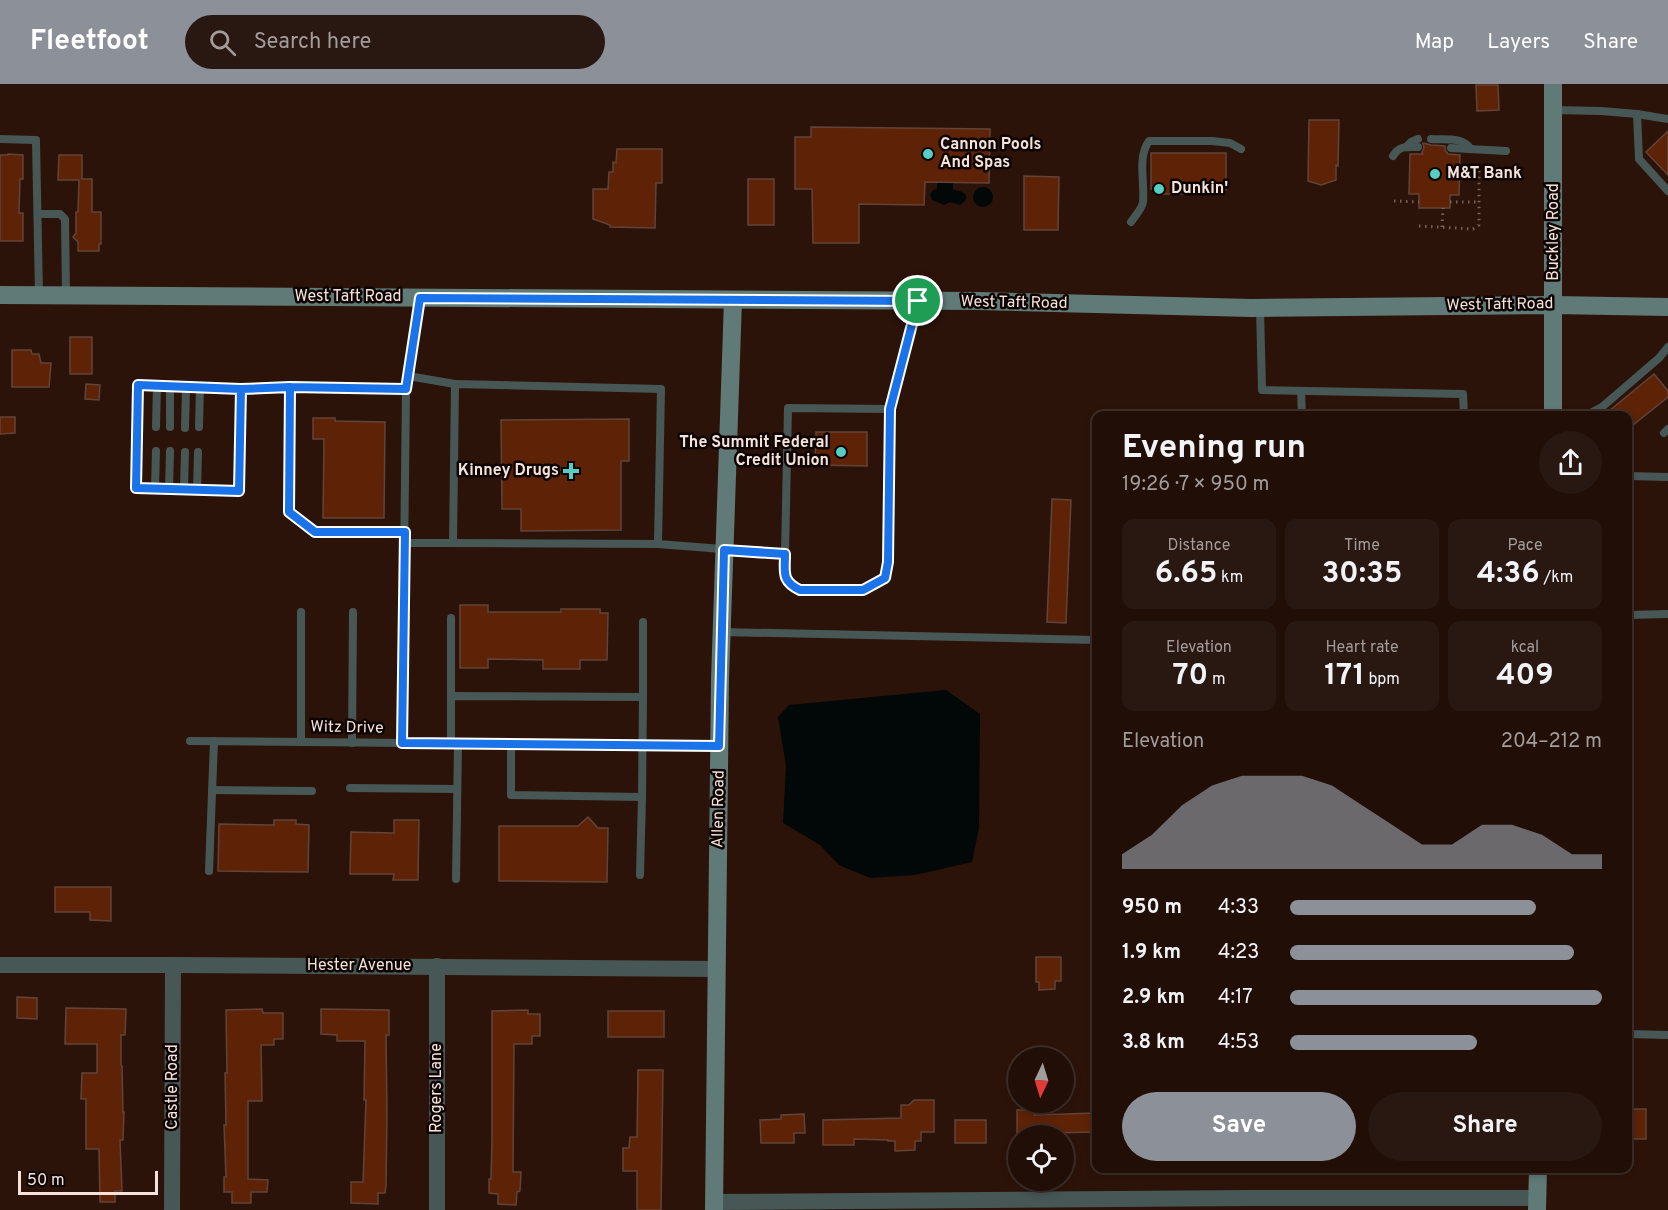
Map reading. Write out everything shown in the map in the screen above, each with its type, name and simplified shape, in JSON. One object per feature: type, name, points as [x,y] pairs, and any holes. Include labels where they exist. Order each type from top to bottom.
[{"type":"main road","name":"Buckley Road","points":[[1553,84],[1553,411]]},
{"type":"main road","name":"West Taft Road","points":[[0,295],[918,301],[1260,308],[1554,305],[1668,307]]},
{"type":"main road","name":"Allen Road","points":[[714,1206],[719,746],[733,300]]},
{"type":"main road","points":[[1537,1204],[1538,1173]]},
{"type":"street","name":"Hester Avenue","points":[[0,965],[717,969]]},
{"type":"street","name":"Castle Road","points":[[172,1210],[174,965]]},
{"type":"street","name":"Rogers Lane","points":[[437,966],[437,1210]]},
{"type":"street","points":[[714,1206],[1237,1198],[1537,1204]]},
{"type":"lane","points":[[1553,110],[1601,111],[1668,119]]},
{"type":"lane","points":[[1637,114],[1639,159],[1668,191]]},
{"type":"lane","points":[[0,139],[36,140],[39,295]]},
{"type":"lane","points":[[1431,139],[1464,142],[1471,149]]},
{"type":"lane","points":[[1131,222],[1143,204],[1144,148],[1149,141],[1212,141],[1230,143],[1241,149]]},
{"type":"lane","points":[[1393,156],[1401,147],[1418,143]]},
{"type":"lane","points":[[1451,148],[1506,151]]},
{"type":"lane","points":[[1656,177],[1663,170]]},
{"type":"lane","points":[[38,214],[60,214],[65,219],[66,296]]},
{"type":"lane","points":[[402,743],[406,389],[420,298]]},
{"type":"lane","points":[[890,409],[788,408],[785,576],[790,585],[800,590],[863,590],[885,578],[888,562],[890,409],[918,301]]},
{"type":"lane","points":[[1260,308],[1262,390],[1463,394],[1464,411]]},
{"type":"lane","points":[[1594,411],[1659,358],[1668,347]]},
{"type":"lane","points":[[408,376],[455,384],[661,389],[658,544]]},
{"type":"lane","points":[[453,543],[455,384]]},
{"type":"lane","points":[[241,389],[239,491],[136,488],[138,385],[241,389],[290,387],[406,389]]},
{"type":"lane","points":[[156,427],[157,386]]},
{"type":"lane","points":[[170,386],[170,428]]},
{"type":"lane","points":[[186,387],[186,428]]},
{"type":"lane","points":[[199,427],[200,387]]},
{"type":"lane","points":[[290,387],[289,512],[315,532],[405,532]]},
{"type":"lane","points":[[1301,391],[1302,411]]},
{"type":"lane","points":[[155,488],[156,451]]},
{"type":"lane","points":[[169,489],[170,451]]},
{"type":"lane","points":[[184,489],[185,452]]},
{"type":"lane","points":[[197,489],[198,452]]},
{"type":"lane","points":[[1632,477],[1668,477]]},
{"type":"lane","points":[[405,543],[658,544],[785,554]]},
{"type":"lane","points":[[301,612],[301,742]]},
{"type":"lane","points":[[351,743],[353,612]]},
{"type":"lane","points":[[1632,615],[1668,614]]},
{"type":"lane","points":[[451,618],[451,696],[457,789],[456,879]]},
{"type":"lane","points":[[640,875],[643,622]]},
{"type":"lane","points":[[722,632],[1092,640]]},
{"type":"lane","points":[[451,696],[643,697]]},
{"type":"lane","name":"Witz Drive","points":[[190,741],[719,746]]},
{"type":"lane","points":[[209,871],[214,741]]},
{"type":"lane","points":[[511,744],[511,795],[642,797]]},
{"type":"lane","points":[[350,788],[457,789]]},
{"type":"lane","points":[[212,790],[312,791]]},
{"type":"lane","points":[[1632,1034],[1668,1035]]},
{"type":"path","points":[[1419,226],[1473,229],[1479,225],[1479,170]]},
{"type":"path","points":[[1394,201],[1419,202]]},
{"type":"path","points":[[1450,202],[1479,202]]},
{"type":"path","points":[[1442,227],[1443,208]]},
{"type":"shaded area","points":[[937,182],[953,182],[953,190],[965,194],[966,199],[960,205],[950,202],[944,205],[932,200],[930,194],[937,189]]},
{"type":"shaded area","points":[[979,187],[987,187],[993,193],[993,201],[987,207],[979,207],[973,201],[973,193]]},
{"type":"shaded area","points":[[946,690],[980,714],[979,828],[972,862],[915,875],[870,878],[839,865],[820,845],[783,823],[786,766],[778,717],[789,705]]},
{"type":"building","points":[[1476,85],[1498,85],[1499,110],[1477,111]]},
{"type":"building","points":[[1309,120],[1339,120],[1336,180],[1321,185],[1308,181]]},
{"type":"building","points":[[811,127],[990,129],[989,183],[925,182],[924,205],[859,204],[859,243],[813,243],[812,189],[795,189],[795,137],[811,137]]},
{"type":"building","points":[[1668,131],[1668,175],[1646,152]]},
{"type":"building","name":"M&T Bank","points":[[1423,143],[1445,146],[1448,154],[1460,155],[1459,195],[1450,195],[1450,208],[1419,208],[1419,194],[1409,194],[1410,154],[1423,154]]},
{"type":"building","points":[[617,149],[662,149],[662,183],[656,183],[655,228],[610,227],[610,225],[593,219],[593,189],[608,189],[609,172],[613,172]]},
{"type":"building","points":[[1151,153],[1226,153],[1226,190],[1215,190],[1215,194],[1155,194],[1155,189],[1151,189]]},
{"type":"building","points":[[0,155],[23,155],[19,213],[23,213],[23,241],[0,241]]},
{"type":"building","points":[[59,155],[82,155],[82,179],[92,179],[92,212],[101,212],[99,251],[78,251],[78,242],[73,237],[76,233],[79,180],[58,180]]},
{"type":"building","points":[[1024,176],[1059,177],[1058,230],[1024,230]]},
{"type":"building","points":[[748,179],[774,179],[774,225],[748,225]]},
{"type":"building","points":[[70,337],[92,337],[92,374],[70,374]]},
{"type":"building","points":[[12,350],[31,350],[32,354],[39,354],[41,363],[51,363],[49,387],[12,387]]},
{"type":"building","points":[[1654,374],[1668,391],[1668,397],[1632,426],[1632,411],[1609,411]]},
{"type":"building","points":[[86,384],[100,385],[99,400],[85,399]]},
{"type":"building","points":[[0,417],[15,417],[15,433],[0,434]]},
{"type":"building","points":[[313,418],[385,422],[384,518],[323,518],[324,439],[313,439]]},
{"type":"building","points":[[629,419],[629,461],[621,461],[621,530],[521,531],[521,509],[502,509],[501,420]]},
{"type":"building","points":[[816,432],[867,432],[867,466],[815,465]]},
{"type":"building","points":[[1052,499],[1071,500],[1066,623],[1047,622]]},
{"type":"building","points":[[460,605],[488,605],[488,612],[561,612],[561,609],[600,609],[600,613],[608,613],[607,660],[580,660],[580,669],[543,669],[543,660],[488,659],[488,668],[460,668]]},
{"type":"building","points":[[588,817],[598,828],[608,828],[607,882],[499,881],[499,826],[578,826]]},
{"type":"building","points":[[274,820],[296,820],[296,824],[309,825],[308,872],[218,871],[219,824],[274,825]]},
{"type":"building","points":[[394,820],[419,820],[418,880],[393,880],[394,874],[350,874],[351,832],[394,833]]},
{"type":"building","points":[[55,887],[111,887],[111,921],[90,920],[90,912],[55,912]]},
{"type":"building","points":[[1036,957],[1061,957],[1061,981],[1055,981],[1055,989],[1039,990],[1039,982],[1036,982]]},
{"type":"building","points":[[17,997],[37,998],[37,1019],[17,1018]]},
{"type":"building","points":[[66,1008],[126,1009],[125,1035],[121,1035],[124,1112],[123,1140],[120,1140],[122,1191],[115,1191],[115,1202],[100,1202],[99,1149],[86,1149],[86,1099],[81,1099],[82,1073],[97,1073],[97,1044],[65,1044]]},
{"type":"building","points":[[262,1009],[263,1013],[283,1013],[283,1039],[274,1039],[274,1045],[261,1045],[262,1101],[248,1101],[248,1179],[268,1180],[267,1192],[251,1192],[251,1203],[232,1203],[232,1192],[224,1192],[224,1177],[226,1177],[224,1125],[226,1125],[225,1073],[227,1073],[226,1010]]},
{"type":"building","points":[[321,1009],[389,1010],[389,1035],[386,1035],[386,1185],[385,1193],[378,1193],[378,1204],[351,1203],[351,1182],[363,1182],[366,1100],[364,1100],[365,1041],[337,1041],[337,1035],[321,1034]]},
{"type":"building","points":[[528,1010],[528,1014],[540,1014],[540,1036],[532,1036],[532,1044],[514,1044],[513,1172],[521,1172],[520,1191],[517,1192],[516,1205],[498,1204],[498,1194],[489,1193],[492,1139],[492,1011]]},
{"type":"building","points":[[608,1011],[664,1011],[664,1037],[608,1037]]},
{"type":"building","points":[[638,1070],[663,1070],[661,1210],[637,1210],[637,1171],[623,1171],[623,1148],[629,1148],[630,1137],[637,1137]]},
{"type":"building","points":[[914,1100],[934,1100],[934,1132],[921,1132],[921,1141],[915,1141],[915,1150],[895,1151],[895,1141],[888,1140],[854,1139],[854,1145],[823,1145],[823,1120],[901,1118],[901,1105],[909,1105]]},
{"type":"building","points":[[1632,1109],[1646,1109],[1646,1139],[1632,1139]]},
{"type":"building","points":[[1017,1113],[1034,1113],[1034,1115],[1092,1113],[1092,1132],[1074,1132],[1074,1125],[1017,1125]]},
{"type":"building","points":[[804,1114],[805,1133],[794,1133],[794,1143],[761,1143],[760,1120],[781,1119],[781,1115]]},
{"type":"building","points":[[955,1120],[986,1120],[986,1143],[955,1143]]},
{"type":"place","name":"Cannon Pools And Spas","points":[[928,154]]},
{"type":"place","name":"M&T Bank","points":[[1435,174]]},
{"type":"place","name":"Dunkin'","points":[[1159,189]]},
{"type":"place","name":"The Summit Federal Credit Union","points":[[841,452]]},
{"type":"place","name":"Kinney Drugs","points":[[571,471]]},
{"type":"route","points":[[918,301],[420,298],[406,389],[290,387],[241,389],[239,491],[136,488],[138,385],[241,389],[290,387],[289,512],[315,532],[405,532],[402,743],[719,746],[724,550],[785,554],[785,576],[790,585],[800,590],[863,590],[885,578],[888,562],[890,409],[918,301]]}]
